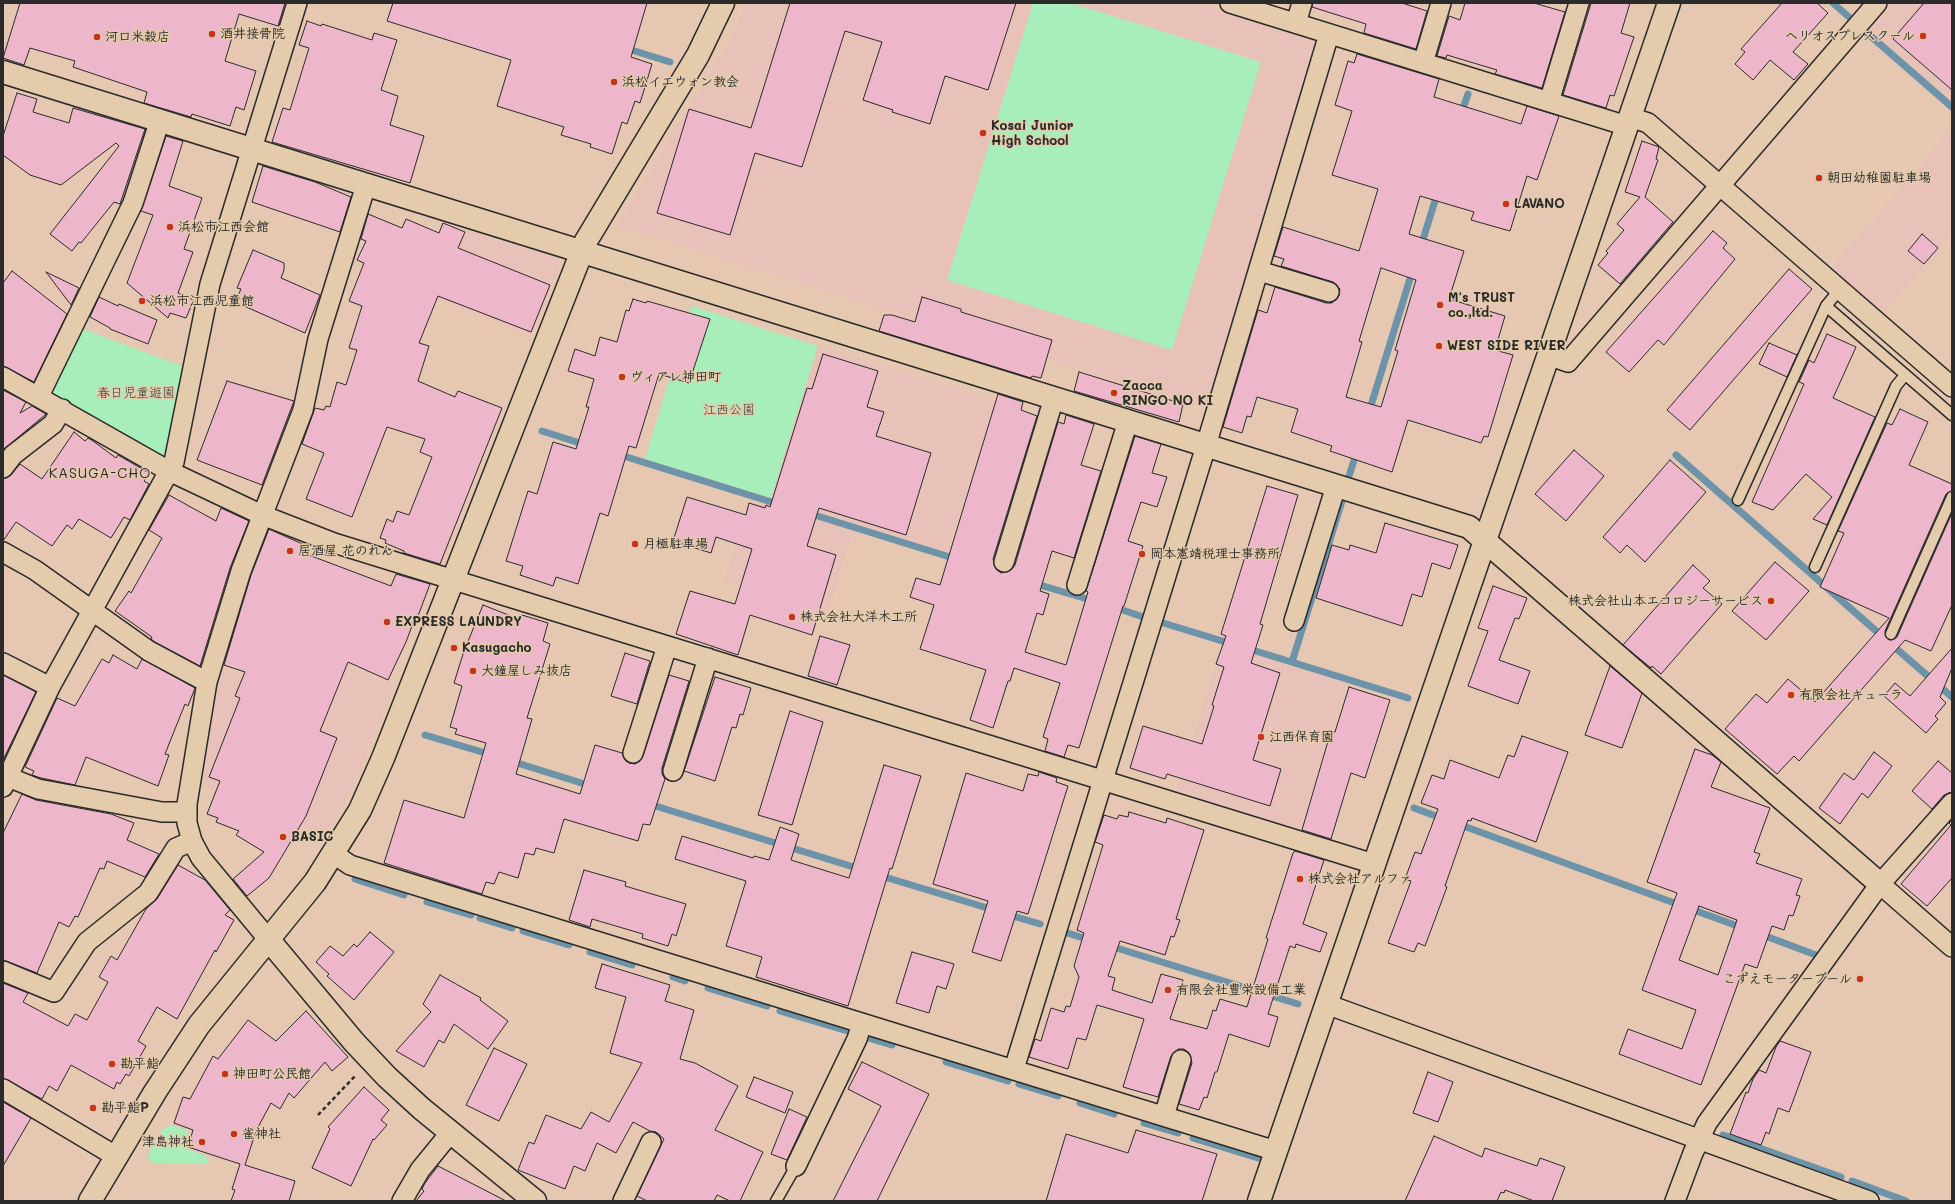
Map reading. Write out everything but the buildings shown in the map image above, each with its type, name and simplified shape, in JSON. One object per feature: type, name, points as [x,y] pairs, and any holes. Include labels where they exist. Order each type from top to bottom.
[{"type":"street","points":[[187,812],[162,812],[5,782],[50,687],[174,462],[210,284],[297,3]]},
{"type":"street","points":[[90,1201],[162,1081],[199,1025],[315,882],[334,854],[360,810],[372,784],[586,241],[698,55],[723,3]]},
{"type":"street","points":[[1230,3],[1299,13],[1329,34],[1548,102],[1628,121],[1648,123],[1952,387]]},
{"type":"street","points":[[1423,63],[1441,3]]},
{"type":"street","points":[[1548,102],[1579,3]]},
{"type":"street","points":[[1259,1201],[1669,3]]},
{"type":"street","points":[[1548,355],[1568,362],[1877,3]]},
{"type":"street","points":[[1014,1069],[1207,445],[1329,34]]},
{"type":"street","points":[[3,72],[1469,527],[1952,947]]},
{"type":"street","points":[[39,396],[133,203],[160,120]]},
{"type":"street","points":[[366,185],[318,339],[303,410],[241,571],[207,682],[187,804],[187,823],[192,841],[201,858],[370,1060],[404,1093],[535,1201]]},
{"type":"street","points":[[1258,271],[1329,292]]},
{"type":"street","points":[[3,377],[62,409],[169,471],[262,515],[334,543],[1374,864]]},
{"type":"street","points":[[1004,562],[1054,398]]},
{"type":"street","points":[[3,468],[17,452],[53,424],[62,409]]},
{"type":"street","points":[[1077,585],[1128,421]]},
{"type":"street","points":[[1294,621],[1336,486]]},
{"type":"street","points":[[3,552],[35,570],[149,651],[207,682]]},
{"type":"street","points":[[633,753],[666,646]]},
{"type":"street","points":[[674,771],[708,658]]},
{"type":"street","points":[[3,663],[50,687]]},
{"type":"street","points":[[1675,1201],[1699,1140],[1707,1124],[1880,884],[1952,803]]},
{"type":"street","points":[[3,972],[54,992],[87,942],[148,893],[176,848],[192,841]]},
{"type":"street","points":[[334,854],[350,865],[1276,1151]]},
{"type":"street","points":[[1326,1004],[1869,1201]]},
{"type":"street","points":[[796,1166],[857,1039],[862,1023]]},
{"type":"street","points":[[1164,1116],[1181,1060]]},
{"type":"street","points":[[3,1089],[117,1156]]},
{"type":"street","points":[[402,1201],[420,1170],[451,1132]]},
{"type":"street","points":[[623,1201],[651,1142]]},
{"type":"lane","points":[[1738,500],[1826,306],[1840,289]]},
{"type":"lane","points":[[1826,306],[1952,416]]},
{"type":"lane","points":[[1815,567],[1896,386],[1905,375]]},
{"type":"lane","points":[[1891,634],[1952,497]]},
{"type":"lane","points":[[776,1201],[796,1166]]},
{"type":"path","points":[[318,1115],[370,1060]]},
{"type":"shaded area","name":"Kosai Junior High School","points":[[745,3],[1199,3],[1319,40],[1210,410],[617,226],[736,29]]},
{"type":"shaded area","points":[[1887,3],[1952,3],[1952,102],[1866,27]]},
{"type":"shaded area","points":[[1952,129],[1952,235],[1884,313],[1832,268]]},
{"type":"shaded area","points":[[467,229],[559,257],[561,261],[531,336],[438,299]]},
{"type":"shaded area","points":[[818,346],[995,400],[948,552],[771,498]]},
{"type":"shaded area","points":[[749,499],[853,531],[828,613],[724,581]]},
{"type":"shaded area","name":"江西保育園","points":[[1222,645],[1346,683],[1300,830],[1176,792]]},
{"type":"shaded area","points":[[306,650],[394,685],[357,778],[321,844],[259,807],[199,784],[216,685],[221,667],[289,693]]},
{"type":"green space","points":[[1033,3],[1071,3],[1261,62],[1172,350],[947,280]]},
{"type":"green space","name":"江西公園","points":[[692,306],[818,346],[771,498],[645,459]]},
{"type":"green space","name":"春日児童遊園","points":[[80,328],[185,367],[167,453],[161,456],[54,394],[52,387]]},
{"type":"green space","points":[[170,1125],[187,1130],[187,1149],[206,1156],[209,1161],[207,1164],[155,1163],[150,1161],[148,1156],[150,1150],[162,1130]]},
{"type":"waterway","points":[[1833,3],[1850,18]]},
{"type":"waterway","points":[[1866,32],[1952,107]]},
{"type":"waterway","points":[[625,48],[670,62]]},
{"type":"waterway","points":[[1461,114],[1468,94]]},
{"type":"waterway","points":[[1421,246],[1438,191]]},
{"type":"waterway","points":[[1369,412],[1413,269]]},
{"type":"waterway","points":[[542,431],[586,445]]},
{"type":"waterway","points":[[1349,476],[1357,451]]},
{"type":"waterway","points":[[617,454],[781,505]]},
{"type":"waterway","points":[[1676,455],[1883,637]]},
{"type":"waterway","points":[[1292,662],[1342,501]]},
{"type":"waterway","points":[[808,513],[956,559]]},
{"type":"waterway","points":[[1033,583],[1094,601]]},
{"type":"waterway","points":[[1114,607],[1146,618]]},
{"type":"waterway","points":[[1160,622],[1232,644]]},
{"type":"waterway","points":[[1891,644],[1952,697]]},
{"type":"waterway","points":[[1246,648],[1408,698]]},
{"type":"waterway","points":[[425,735],[492,755]]},
{"type":"waterway","points":[[511,761],[591,786]]},
{"type":"waterway","points":[[649,804],[860,869]]},
{"type":"waterway","points":[[1414,808],[1444,819]]},
{"type":"waterway","points":[[1458,824],[1743,928]]},
{"type":"waterway","points":[[878,875],[994,910]]},
{"type":"waterway","points":[[355,879],[404,895]]},
{"type":"waterway","points":[[427,902],[471,915]]},
{"type":"waterway","points":[[1006,914],[1040,924]]},
{"type":"waterway","points":[[480,918],[512,928]]},
{"type":"waterway","points":[[523,931],[569,945]]},
{"type":"waterway","points":[[1064,932],[1090,940]]},
{"type":"waterway","points":[[1760,934],[1816,955]]},
{"type":"waterway","points":[[1110,946],[1298,1004]]},
{"type":"waterway","points":[[590,952],[632,965]]},
{"type":"waterway","points":[[673,977],[685,981]]},
{"type":"waterway","points":[[708,988],[767,1006]]},
{"type":"waterway","points":[[780,1011],[851,1032]]},
{"type":"waterway","points":[[865,1037],[892,1045]]},
{"type":"waterway","points":[[946,1062],[1008,1081]]},
{"type":"waterway","points":[[1019,1084],[1058,1096]]},
{"type":"waterway","points":[[1080,1103],[1114,1114]]},
{"type":"waterway","points":[[1144,1123],[1178,1133]]},
{"type":"waterway","points":[[1723,1135],[1841,1177]]},
{"type":"waterway","points":[[1193,1138],[1258,1158]]},
{"type":"waterway","points":[[1852,1181],[1906,1201]]},
{"type":"place","name":"酒井接骨院","points":[[212,34]]},
{"type":"place","name":"ヘリオスプレスクール","points":[[1923,36]]},
{"type":"place","name":"河口米穀店","points":[[97,37]]},
{"type":"place","name":"浜松イエウォン教会","points":[[614,82]]},
{"type":"place","name":"Kosai Junior High School","points":[[983,133]]},
{"type":"place","name":"朝田幼稚園駐車場","points":[[1819,178]]},
{"type":"place","name":"LAVANO","points":[[1506,204]]},
{"type":"place","name":"浜松市江西会館","points":[[170,227]]},
{"type":"place","name":"浜松市江西児童館","points":[[142,301]]},
{"type":"place","name":"M's TRUST co.,ltd.","points":[[1440,305]]},
{"type":"place","name":"WEST SIDE RIVER","points":[[1439,346]]},
{"type":"place","name":"ヴィアレ神田町","points":[[622,377]]},
{"type":"place","name":"Zacca RINGO NO KI","points":[[1114,393]]},
{"type":"place","name":"月極駐車場","points":[[635,544]]},
{"type":"place","name":"居酒屋 花のれん","points":[[290,551]]},
{"type":"place","name":"岡本憲靖税理士事務所","points":[[1142,554]]},
{"type":"place","name":"株式会社山本エコロジーサービス","points":[[1771,601]]},
{"type":"place","name":"株式会社大洋木工所","points":[[792,617]]},
{"type":"place","name":"EXPRESS LAUNDRY","points":[[387,622]]},
{"type":"place","name":"Kasugacho","points":[[454,648]]},
{"type":"place","name":"大鐘屋しみ抜店","points":[[473,671]]},
{"type":"place","name":"有限会社キューラ","points":[[1791,695]]},
{"type":"place","name":"江西保育園","points":[[1261,737]]},
{"type":"place","name":"BASIC","points":[[283,837]]},
{"type":"place","name":"株式会社アルファ","points":[[1300,879]]},
{"type":"place","name":"こずえモータープール","points":[[1860,979]]},
{"type":"place","name":"有限会社豊栄設備工業","points":[[1168,990]]},
{"type":"place","name":"勘平鮨","points":[[112,1064]]},
{"type":"place","name":"神田町公民館","points":[[225,1074]]},
{"type":"place","name":"勘平鮨P","points":[[93,1108]]},
{"type":"place","name":"雀神社","points":[[234,1134]]},
{"type":"place","name":"津島神社","points":[[202,1142]]},
{"type":"district","name":"KASUGA-CHO","points":[[100,474]]}]
